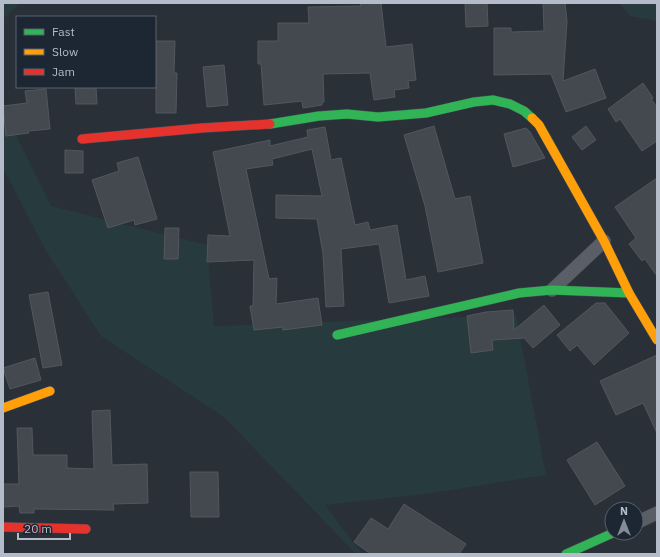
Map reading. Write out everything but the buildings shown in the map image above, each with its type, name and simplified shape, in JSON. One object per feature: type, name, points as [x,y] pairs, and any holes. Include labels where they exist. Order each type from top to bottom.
[{"type":"street","points":[[82,139],[202,128],[279,124],[319,116],[347,114],[378,118],[426,113],[474,102],[493,100],[510,104],[524,111],[539,125],[604,241],[629,293],[657,340]]},
{"type":"street","points":[[552,290],[604,241]]},
{"type":"street","points":[[337,335],[519,292],[552,290],[629,293]]},
{"type":"street","points":[[3,408],[50,392]]},
{"type":"street","points":[[644,519],[657,513]]},
{"type":"street","points":[[3,527],[86,529]]},
{"type":"street","points":[[566,554],[604,537]]},
{"type":"green space","points":[[3,3],[20,3],[3,19]]},
{"type":"green space","points":[[619,3],[657,3],[657,21],[630,16]]},
{"type":"green space","points":[[3,109],[51,206],[207,245],[214,326],[516,315],[546,475],[426,494],[325,505],[362,554],[356,554],[224,417],[101,336],[45,249],[3,168]]},
{"type":"traffic: fast","points":[[270,124],[319,116],[347,114],[378,117],[426,113],[474,102],[493,100],[510,104],[524,111],[532,118]]},
{"type":"traffic: fast","points":[[337,335],[519,293],[552,290],[629,293]]},
{"type":"traffic: fast","points":[[566,554],[604,537]]},
{"type":"traffic: slow","points":[[532,118],[539,125],[604,241],[629,293],[657,340]]},
{"type":"traffic: slow","points":[[3,408],[50,391]]},
{"type":"traffic: jam","points":[[82,139],[202,128],[270,124]]},
{"type":"traffic: jam","points":[[3,527],[86,529]]}]
